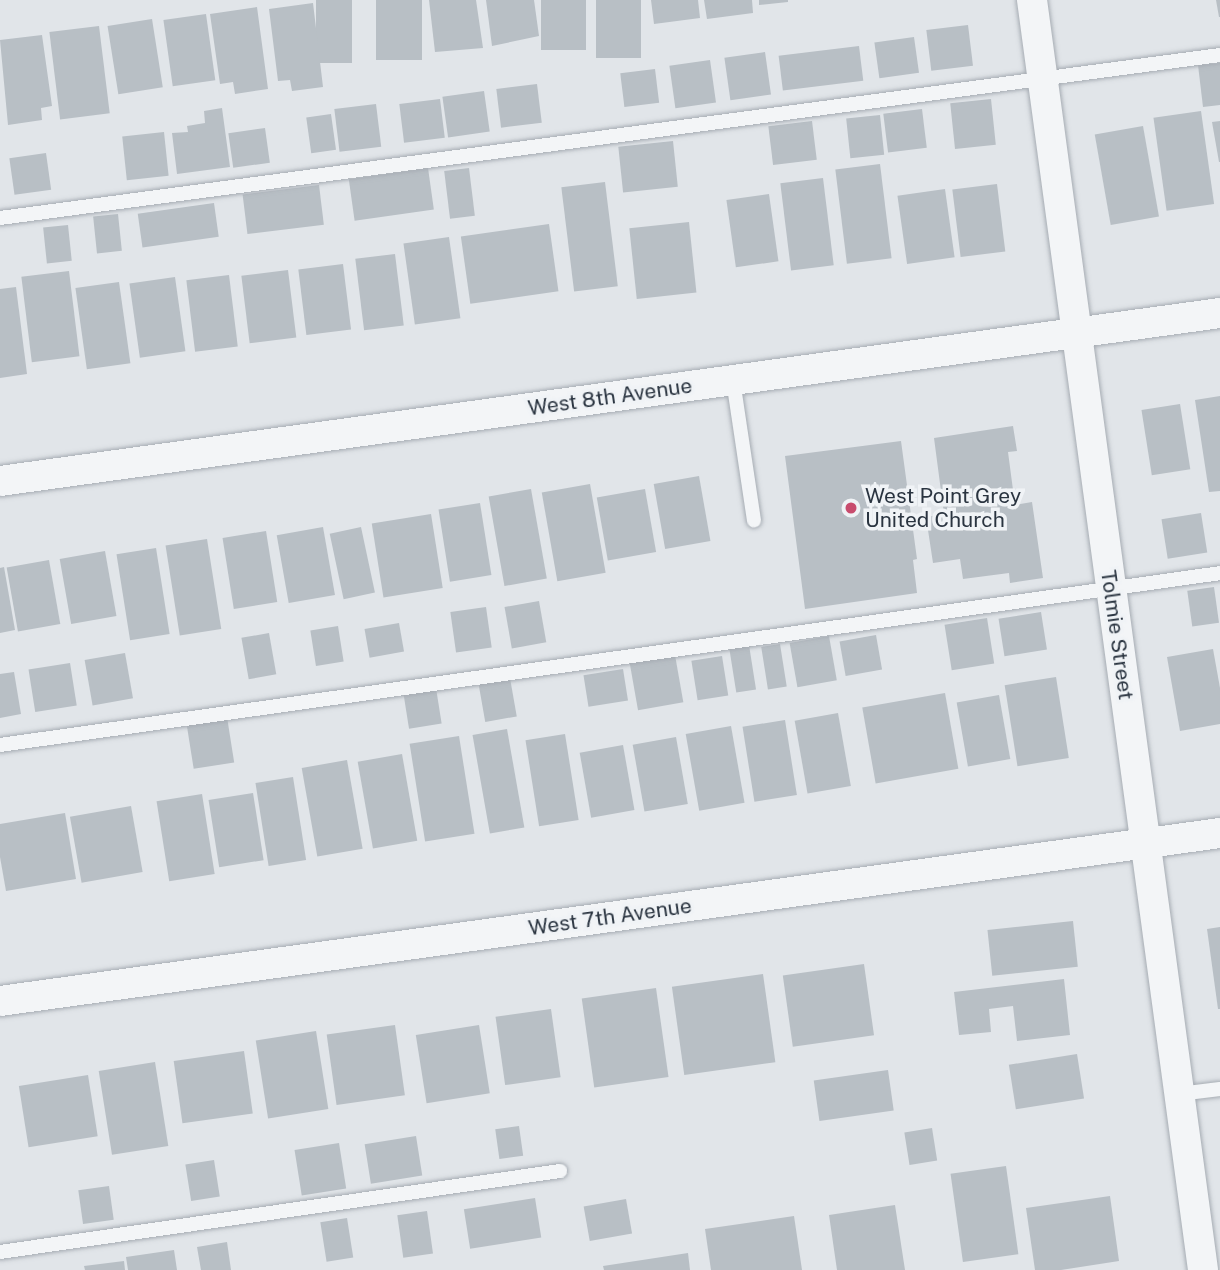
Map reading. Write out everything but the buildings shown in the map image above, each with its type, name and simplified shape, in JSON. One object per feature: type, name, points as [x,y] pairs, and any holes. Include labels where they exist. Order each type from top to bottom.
[{"type":"street","name":"Tolmie Street","points":[[1032,0],[1203,1270]]},
{"type":"street","name":"West 8th Avenue","points":[[0,481],[1220,313]]},
{"type":"street","name":"West 7th Avenue","points":[[0,1001],[1220,833]]},
{"type":"lane","points":[[0,218],[1220,55]]},
{"type":"lane","points":[[733,380],[754,520]]},
{"type":"lane","points":[[0,745],[1220,573]]},
{"type":"lane","points":[[1179,1094],[1220,1089]]},
{"type":"lane","points":[[0,1252],[560,1171]]},
{"type":"place","name":"West Point Grey United Church","points":[[851,508]]}]
